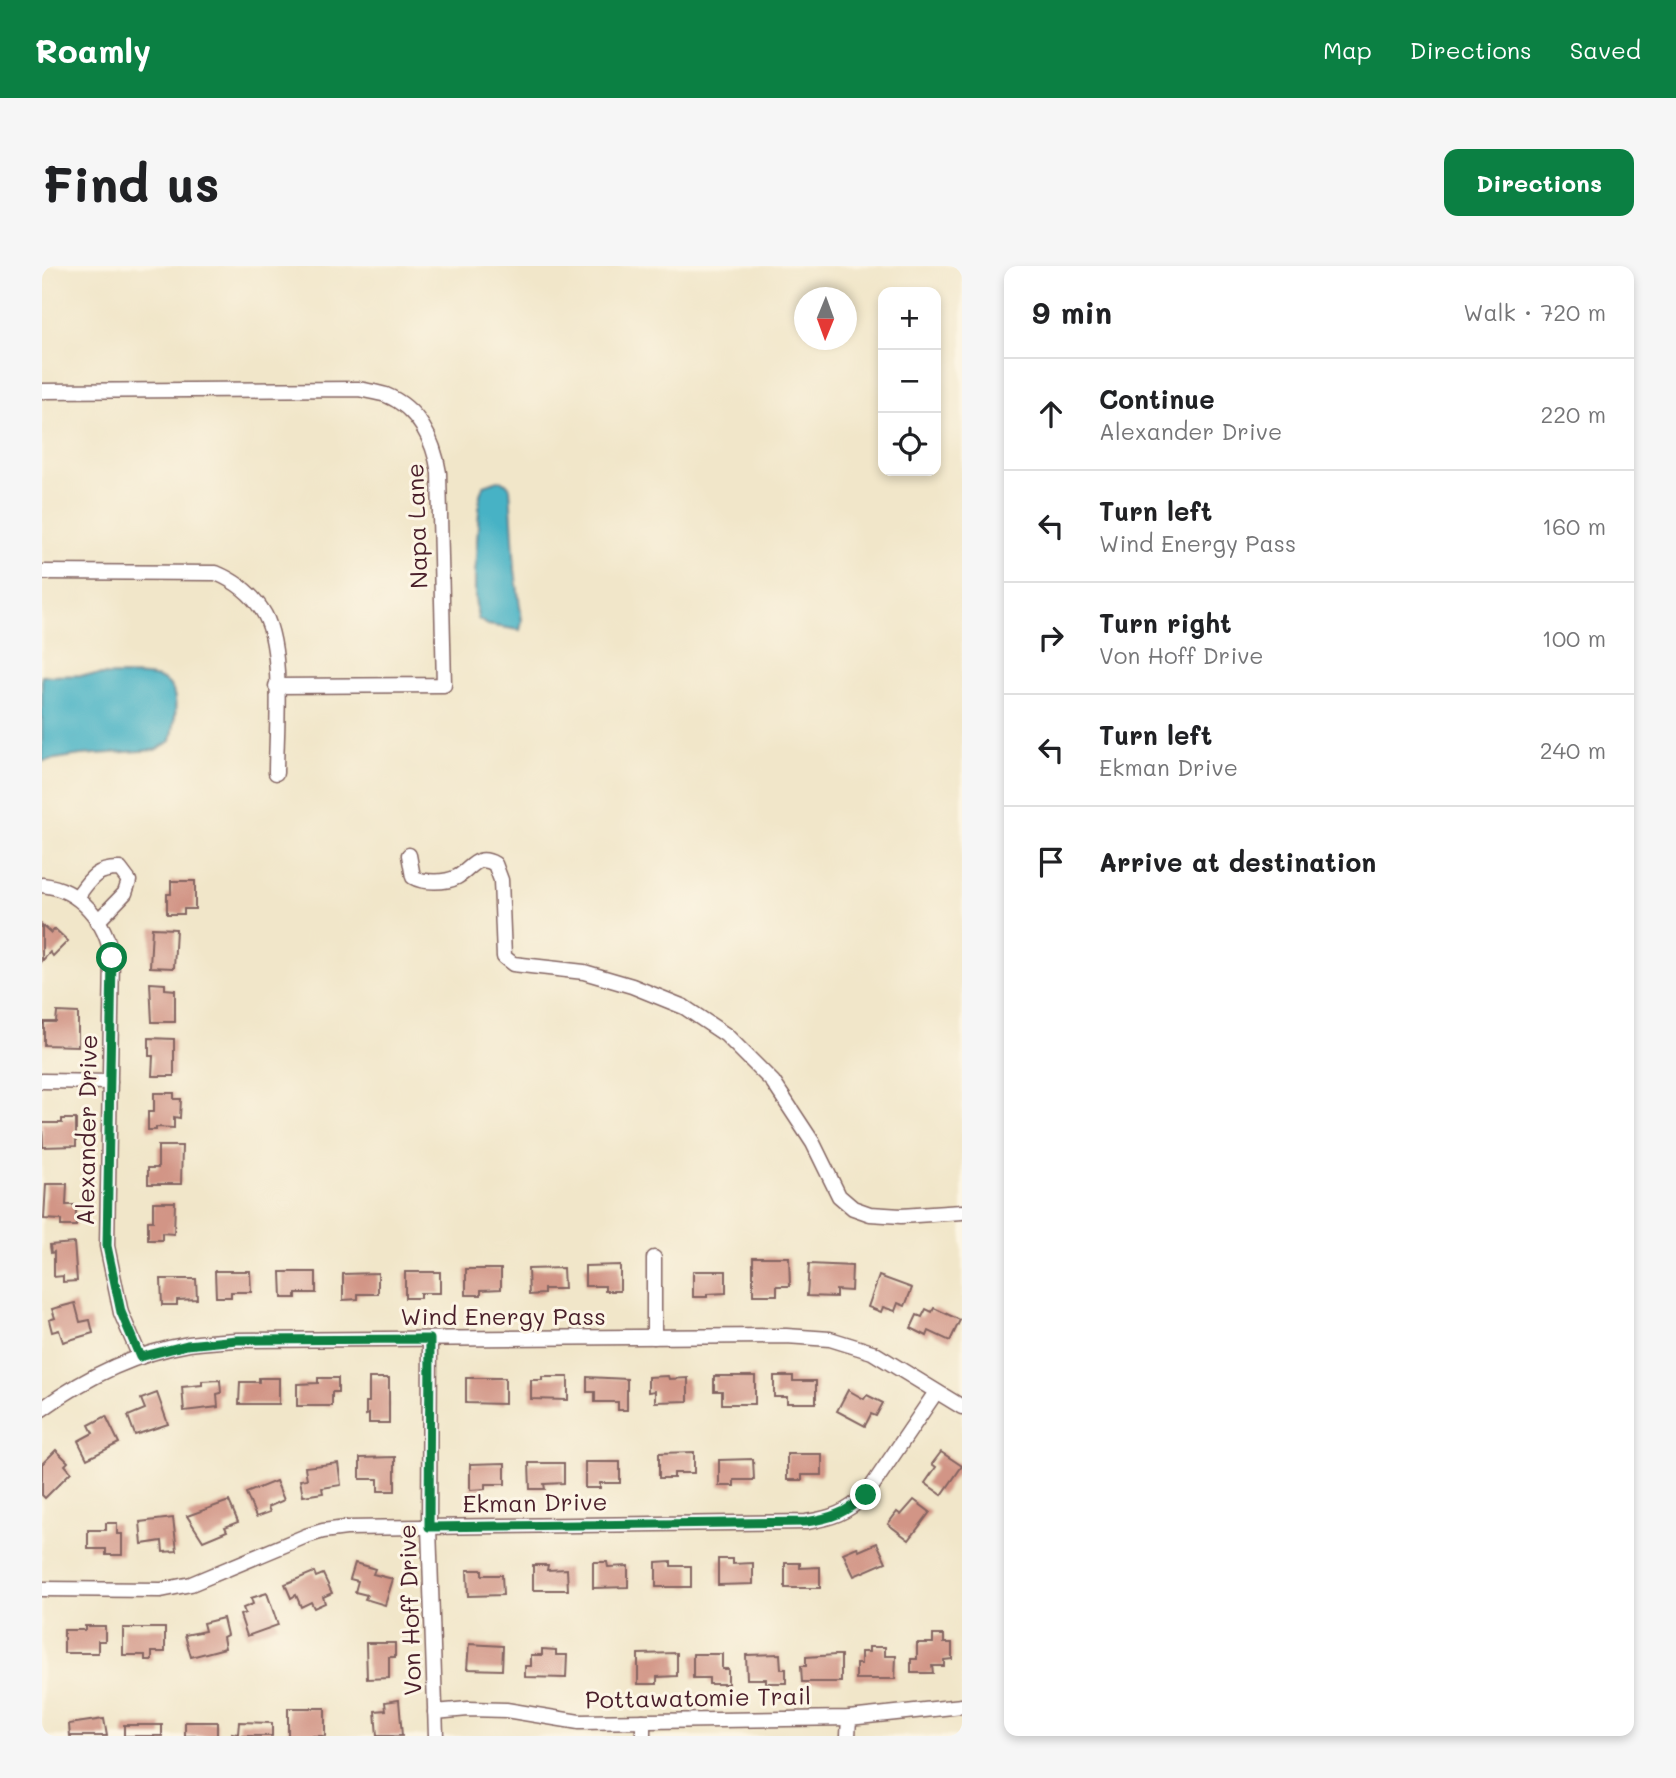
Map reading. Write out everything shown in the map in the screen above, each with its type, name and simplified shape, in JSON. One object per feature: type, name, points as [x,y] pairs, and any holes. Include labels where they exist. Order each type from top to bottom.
[{"type":"street","name":"Napa Lane","points":[[42,391],[359,389],[386,395],[408,409],[424,426],[436,449],[439,473],[444,685],[276,686]]},
{"type":"street","points":[[42,572],[216,573],[247,592],[264,612],[274,642],[276,773]]},
{"type":"street","points":[[409,855],[413,877],[419,880],[455,878],[481,859],[495,864],[502,880],[504,957],[513,964],[584,972],[632,986],[684,1007],[726,1035],[773,1082],[813,1143],[839,1196],[853,1208],[870,1214],[901,1216],[962,1212]]},
{"type":"street","points":[[42,885],[82,901],[94,875],[108,869],[120,869],[129,881],[125,893],[97,922]]},
{"type":"street","name":"Alexander Drive","points":[[82,901],[109,943],[112,958],[107,1246],[118,1303],[140,1357]]},
{"type":"street","points":[[42,1081],[110,1082]]},
{"type":"street","points":[[654,1258],[654,1337]]},
{"type":"street","name":"Wind Energy Pass","points":[[42,1409],[89,1380],[140,1357],[187,1345],[237,1340],[786,1336],[830,1339],[872,1352],[962,1407]]},
{"type":"street","name":"Von Hoff Drive","points":[[430,1339],[429,1527],[436,1736]]},
{"type":"street","name":"Ekman Drive","points":[[42,1588],[160,1590],[191,1584],[323,1531],[806,1522],[832,1518],[854,1506],[866,1495],[936,1392]]},
{"type":"street","name":"Pottawatomie Trail","points":[[435,1712],[506,1710],[579,1722],[643,1728],[849,1718],[962,1706]]},
{"type":"street","points":[[848,1736],[849,1718]]},
{"type":"water","points":[[498,480],[510,488],[515,570],[522,621],[520,630],[488,625],[478,619],[475,572],[480,494],[484,485]]},
{"type":"water","points":[[42,676],[153,677],[164,681],[171,688],[175,699],[171,741],[155,750],[81,755],[42,761]]},
{"type":"building","points":[[171,881],[195,881],[195,909],[184,909],[184,914],[167,914],[167,894],[171,894]]},
{"type":"building","points":[[42,925],[51,933],[55,929],[68,941],[53,956],[50,952],[42,961]]},
{"type":"building","points":[[152,928],[176,929],[174,968],[150,967]]},
{"type":"building","points":[[150,983],[165,984],[165,989],[175,990],[175,1022],[152,1022]]},
{"type":"building","points":[[57,1012],[78,1013],[78,1046],[44,1045],[44,1022],[56,1022]]},
{"type":"building","points":[[149,1038],[174,1039],[174,1076],[152,1076],[153,1056],[149,1056]]},
{"type":"building","points":[[154,1093],[174,1093],[174,1099],[181,1099],[180,1118],[174,1117],[174,1128],[156,1127],[156,1130],[148,1130],[148,1112],[154,1112]]},
{"type":"building","points":[[62,1119],[76,1119],[76,1146],[43,1147],[42,1123],[62,1123]]},
{"type":"building","points":[[158,1146],[182,1146],[181,1184],[148,1184],[148,1168],[158,1168]]},
{"type":"building","points":[[46,1184],[67,1184],[66,1205],[76,1205],[76,1226],[61,1226],[61,1220],[44,1219]]},
{"type":"building","points":[[153,1202],[175,1202],[174,1234],[162,1233],[162,1240],[148,1240],[148,1221],[153,1221]]},
{"type":"building","points":[[74,1243],[77,1281],[63,1282],[63,1276],[54,1277],[54,1252],[51,1253],[50,1245]]},
{"type":"building","points":[[753,1257],[789,1257],[790,1286],[777,1286],[777,1295],[753,1295]]},
{"type":"building","points":[[809,1264],[852,1266],[851,1291],[836,1290],[836,1297],[807,1296]]},
{"type":"building","points":[[620,1265],[620,1291],[605,1291],[605,1286],[585,1286],[585,1266]]},
{"type":"building","points":[[563,1268],[564,1289],[544,1289],[544,1294],[529,1295],[528,1269]]},
{"type":"building","points":[[466,1269],[501,1269],[501,1289],[481,1290],[481,1295],[466,1295]]},
{"type":"building","points":[[215,1271],[250,1271],[251,1292],[231,1292],[231,1297],[216,1297]]},
{"type":"building","points":[[693,1271],[726,1271],[726,1293],[693,1297]]},
{"type":"building","points":[[281,1272],[316,1272],[316,1293],[296,1293],[296,1298],[282,1298]]},
{"type":"building","points":[[405,1272],[440,1272],[440,1293],[420,1293],[420,1298],[405,1298]]},
{"type":"building","points":[[378,1273],[378,1294],[358,1294],[358,1299],[343,1300],[343,1274]]},
{"type":"building","points":[[879,1276],[912,1288],[905,1306],[898,1303],[895,1311],[883,1307],[881,1312],[868,1307]]},
{"type":"building","points":[[161,1279],[196,1279],[197,1299],[177,1300],[177,1305],[162,1305]]},
{"type":"building","points":[[75,1303],[80,1322],[90,1320],[93,1333],[63,1342],[59,1330],[52,1332],[49,1320],[55,1318],[52,1309]]},
{"type":"building","points":[[934,1308],[960,1320],[950,1341],[929,1331],[927,1336],[911,1328],[917,1315],[922,1317],[926,1309],[932,1312]]},
{"type":"building","points":[[668,1376],[669,1379],[688,1378],[688,1401],[655,1402],[655,1391],[648,1392],[648,1377]]},
{"type":"building","points":[[714,1376],[755,1376],[755,1404],[722,1404],[722,1391],[714,1391]]},
{"type":"building","points":[[774,1376],[793,1376],[793,1381],[816,1381],[816,1403],[787,1403],[787,1397],[774,1397]]},
{"type":"building","points":[[542,1377],[568,1377],[568,1400],[531,1399],[531,1380],[542,1380]]},
{"type":"building","points":[[587,1377],[627,1379],[627,1410],[618,1410],[618,1402],[595,1402],[595,1392],[587,1392]]},
{"type":"building","points":[[259,1378],[279,1378],[279,1404],[239,1404],[240,1382],[259,1382]]},
{"type":"building","points":[[318,1378],[338,1378],[338,1392],[332,1392],[332,1406],[297,1406],[297,1384],[318,1383]]},
{"type":"building","points":[[369,1378],[389,1378],[389,1423],[369,1423],[366,1402],[369,1402]]},
{"type":"building","points":[[466,1378],[505,1378],[505,1404],[466,1403]]},
{"type":"building","points":[[220,1380],[218,1407],[184,1411],[182,1387],[202,1385],[202,1381]]},
{"type":"building","points":[[848,1390],[864,1399],[867,1395],[883,1403],[876,1416],[871,1414],[865,1426],[837,1411]]},
{"type":"building","points":[[157,1393],[168,1424],[135,1435],[128,1416],[145,1409],[141,1399]]},
{"type":"building","points":[[106,1416],[119,1443],[87,1459],[78,1441],[93,1433],[89,1425]]},
{"type":"building","points":[[56,1450],[68,1462],[65,1465],[71,1472],[45,1498],[42,1495],[42,1464]]},
{"type":"building","points":[[694,1452],[694,1473],[674,1473],[674,1478],[659,1478],[659,1453]]},
{"type":"building","points":[[941,1452],[962,1466],[942,1495],[925,1483],[936,1467],[932,1464]]},
{"type":"building","points":[[787,1454],[822,1454],[822,1475],[802,1475],[802,1480],[787,1480]]},
{"type":"building","points":[[395,1457],[395,1491],[378,1491],[378,1479],[360,1479],[360,1458]]},
{"type":"building","points":[[753,1459],[754,1480],[734,1480],[734,1486],[719,1486],[719,1460]]},
{"type":"building","points":[[585,1462],[620,1462],[620,1483],[600,1483],[600,1488],[585,1488]]},
{"type":"building","points":[[338,1463],[341,1485],[322,1488],[323,1493],[303,1496],[300,1480],[307,1479],[305,1467]]},
{"type":"building","points":[[505,1463],[505,1484],[485,1484],[485,1489],[470,1490],[470,1464]]},
{"type":"building","points":[[529,1463],[564,1463],[564,1483],[544,1484],[545,1489],[530,1489]]},
{"type":"building","points":[[276,1481],[284,1500],[268,1507],[270,1512],[256,1517],[246,1493]]},
{"type":"building","points":[[914,1500],[930,1512],[909,1540],[888,1524],[897,1512],[901,1515]]},
{"type":"building","points":[[229,1501],[238,1522],[225,1527],[227,1531],[203,1541],[187,1516]]},
{"type":"building","points":[[173,1518],[177,1551],[163,1552],[162,1541],[142,1544],[140,1522]]},
{"type":"building","points":[[106,1523],[117,1523],[117,1534],[122,1534],[122,1555],[106,1555],[106,1549],[88,1549],[88,1530],[106,1530]]},
{"type":"building","points":[[877,1543],[886,1562],[854,1576],[843,1553],[857,1547],[859,1551]]},
{"type":"building","points":[[718,1559],[733,1559],[733,1564],[753,1563],[753,1584],[718,1585]]},
{"type":"building","points":[[671,1561],[671,1566],[691,1566],[691,1587],[656,1587],[656,1562]]},
{"type":"building","points":[[593,1562],[607,1562],[608,1567],[628,1566],[628,1587],[593,1588]]},
{"type":"building","points":[[355,1563],[375,1569],[373,1574],[393,1579],[385,1605],[365,1599],[367,1595],[355,1592],[358,1581],[350,1579]]},
{"type":"building","points":[[785,1563],[800,1563],[800,1568],[820,1567],[820,1588],[785,1588]]},
{"type":"building","points":[[533,1565],[548,1565],[547,1570],[567,1569],[568,1590],[533,1590]]},
{"type":"building","points":[[467,1570],[482,1570],[482,1575],[502,1575],[503,1595],[468,1596]]},
{"type":"building","points":[[314,1572],[316,1577],[323,1574],[332,1593],[323,1597],[325,1603],[314,1608],[311,1602],[301,1607],[296,1595],[291,1598],[285,1584]]},
{"type":"building","points":[[267,1593],[278,1625],[247,1636],[240,1615],[245,1613],[243,1608],[253,1604],[251,1598]]},
{"type":"building","points":[[223,1618],[227,1635],[223,1637],[225,1648],[191,1657],[185,1635],[205,1631],[203,1623]]},
{"type":"building","points":[[85,1626],[105,1626],[105,1641],[98,1641],[98,1653],[64,1653],[64,1630],[85,1630]]},
{"type":"building","points":[[123,1628],[165,1628],[165,1652],[152,1652],[152,1660],[145,1660],[145,1655],[123,1655]]},
{"type":"building","points":[[933,1635],[944,1635],[944,1643],[952,1643],[952,1659],[944,1660],[944,1666],[932,1666],[933,1673],[911,1673],[911,1659],[917,1659],[917,1643],[933,1643]]},
{"type":"building","points":[[366,1643],[395,1643],[395,1657],[389,1657],[389,1678],[367,1679]]},
{"type":"building","points":[[469,1644],[503,1646],[502,1670],[467,1669]]},
{"type":"building","points":[[869,1647],[885,1647],[885,1656],[896,1656],[895,1679],[856,1679],[856,1664],[861,1664],[861,1652],[869,1652]]},
{"type":"building","points":[[542,1649],[556,1650],[556,1655],[567,1655],[566,1678],[525,1677],[525,1666],[531,1666],[531,1655],[542,1655]]},
{"type":"building","points":[[677,1653],[677,1676],[657,1677],[657,1684],[638,1684],[638,1654]]},
{"type":"building","points":[[693,1654],[722,1654],[722,1669],[728,1669],[728,1684],[709,1684],[709,1678],[693,1678]]},
{"type":"building","points":[[780,1654],[781,1669],[786,1669],[786,1683],[747,1679],[746,1655]]},
{"type":"building","points":[[841,1655],[841,1682],[802,1682],[801,1666],[806,1666],[806,1657]]},
{"type":"building","points":[[399,1700],[402,1736],[377,1736],[375,1711],[386,1710],[385,1702]]},
{"type":"building","points":[[288,1708],[325,1708],[325,1736],[288,1736]]},
{"type":"building","points":[[104,1719],[107,1736],[70,1736],[69,1724]]},
{"type":"building","points":[[185,1722],[217,1722],[217,1736],[185,1736]]},
{"type":"building","points":[[239,1722],[272,1723],[272,1736],[232,1736],[232,1733],[238,1734]]},
{"type":"building","points":[[124,1725],[162,1725],[162,1736],[124,1736]]},
{"type":"route","points":[[112,958],[107,1246],[115,1293],[140,1357],[187,1345],[237,1340],[430,1339],[429,1527],[806,1522],[832,1518],[854,1506],[866,1495]]}]
